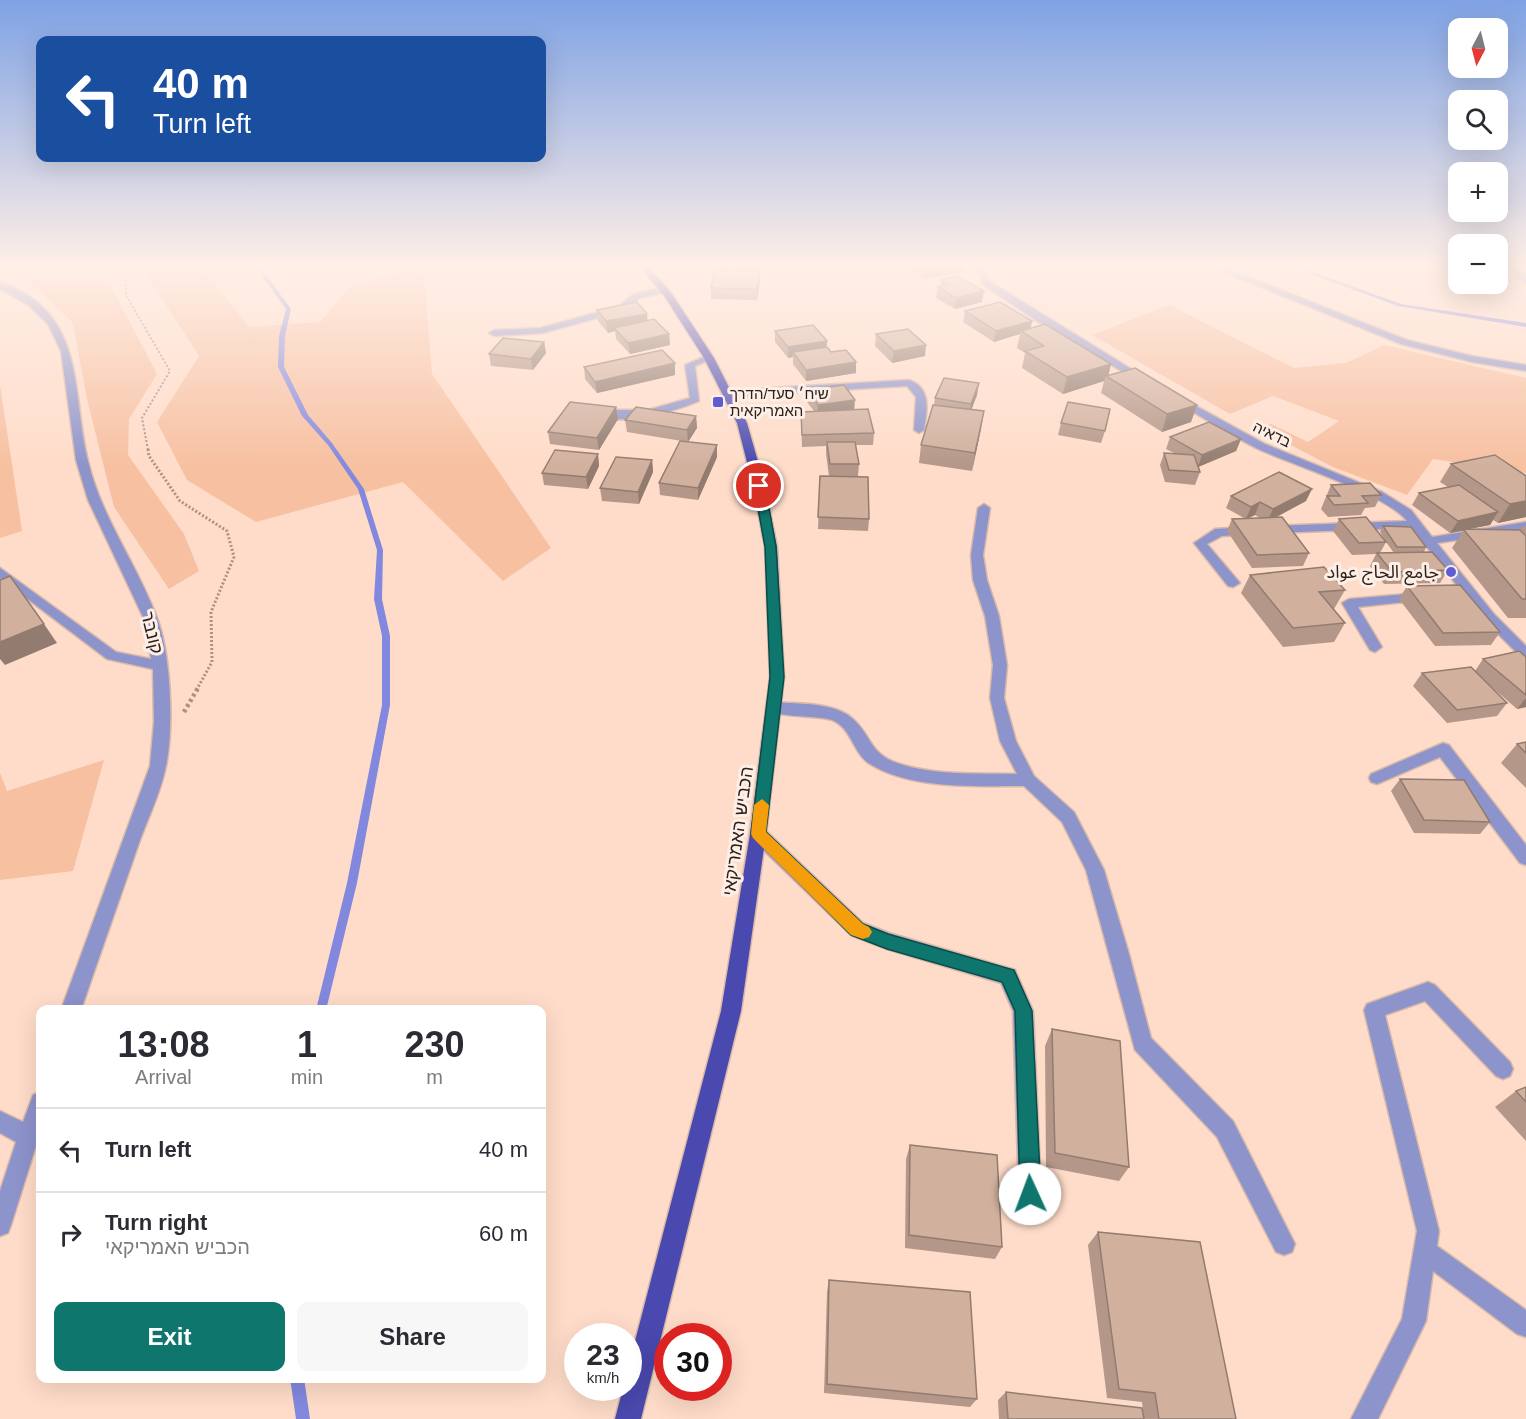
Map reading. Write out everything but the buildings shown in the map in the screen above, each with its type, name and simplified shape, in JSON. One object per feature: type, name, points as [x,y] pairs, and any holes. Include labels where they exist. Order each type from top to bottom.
[{"type":"main road","name":"הכביש האמריקאי","points":[[628,1419],[731,1011],[758,834],[777,677],[771,547],[759,486],[742,423],[731,397],[694,334]]},
{"type":"street","name":"קונבר","points":[[58,334],[66,351],[82,460],[94,500],[151,619],[159,665],[162,722],[158,766],[73,1005]]},
{"type":"street","name":"בדאיה","points":[[1065,334],[1261,446],[1378,495],[1407,513],[1470,593],[1526,654]]},
{"type":"street","points":[[1384,334],[1404,342],[1472,359],[1526,368]]},
{"type":"street","points":[[585,411],[629,415],[668,411],[695,399],[690,365],[710,358]]},
{"type":"street","points":[[731,397],[755,392],[909,383],[918,388],[923,395],[919,430]]},
{"type":"street","points":[[984,508],[976,555],[980,580],[992,616],[1000,666],[997,698],[1008,741],[1028,780],[1068,817],[1095,870],[1120,954],[1142,1043],[1225,1129],[1284,1244]]},
{"type":"street","points":[[1233,583],[1200,543],[1219,532],[1415,524]]},
{"type":"street","points":[[1428,541],[1526,526]]},
{"type":"street","points":[[0,573],[112,656],[159,665]]},
{"type":"street","points":[[1375,647],[1349,603],[1470,593]]},
{"type":"street","points":[[773,708],[815,711],[845,720],[874,759],[897,768],[944,778],[1028,780]]},
{"type":"street","points":[[1377,778],[1443,749],[1526,858]]},
{"type":"street","points":[[758,834],[857,929],[887,941],[1008,976],[1023,1011],[1030,1194]]},
{"type":"street","points":[[1364,1419],[1414,1321],[1428,1231],[1374,1010],[1428,991],[1503,1069]]},
{"type":"street","points":[[0,1225],[36,1115]]},
{"type":"street","points":[[0,1122],[29,1137]]},
{"type":"street","points":[[1425,1251],[1526,1325]]},
{"type":"path","points":[[149,334],[170,371],[142,418],[148,456],[180,501],[227,531],[234,557],[211,612],[212,662],[180,720]]},
{"type":"shaded area","points":[[75,334],[136,334],[157,374],[129,419],[128,455],[184,534],[199,571],[169,589],[114,507],[87,399]]},
{"type":"shaded area","points":[[185,334],[429,334],[432,374],[551,548],[503,581],[403,482],[256,522],[187,480],[157,422],[199,356]]},
{"type":"shaded area","points":[[1227,334],[1294,368],[1346,363],[1384,345],[1526,378],[1526,473],[1433,459],[1407,495],[1333,467],[1258,428],[1271,424],[1308,442],[1339,421],[1273,396],[1230,414],[1092,335]]},
{"type":"shaded area","points":[[0,385],[22,531],[0,538]]},
{"type":"shaded area","points":[[104,760],[73,871],[0,880],[0,773],[7,791]]},
{"type":"waterway","points":[[282,334],[281,367],[305,416],[330,444],[361,489],[380,550],[378,599],[386,636],[386,705],[352,883],[322,1005]]},
{"type":"waterway","points":[[298,1383],[303,1419]]},
{"type":"slow traffic","points":[[762,805],[758,834],[857,929],[863,932]]},
{"type":"place","name":"שיח׳ סעד/הדרך האמריקאית","points":[[718,402]]},
{"type":"place","name":"جامع الحاج عواد","points":[[1451,572]]},
{"type":"route","points":[[759,486],[771,547],[777,677],[758,834],[857,929],[887,941],[1008,976],[1023,1011],[1030,1194]]}]
